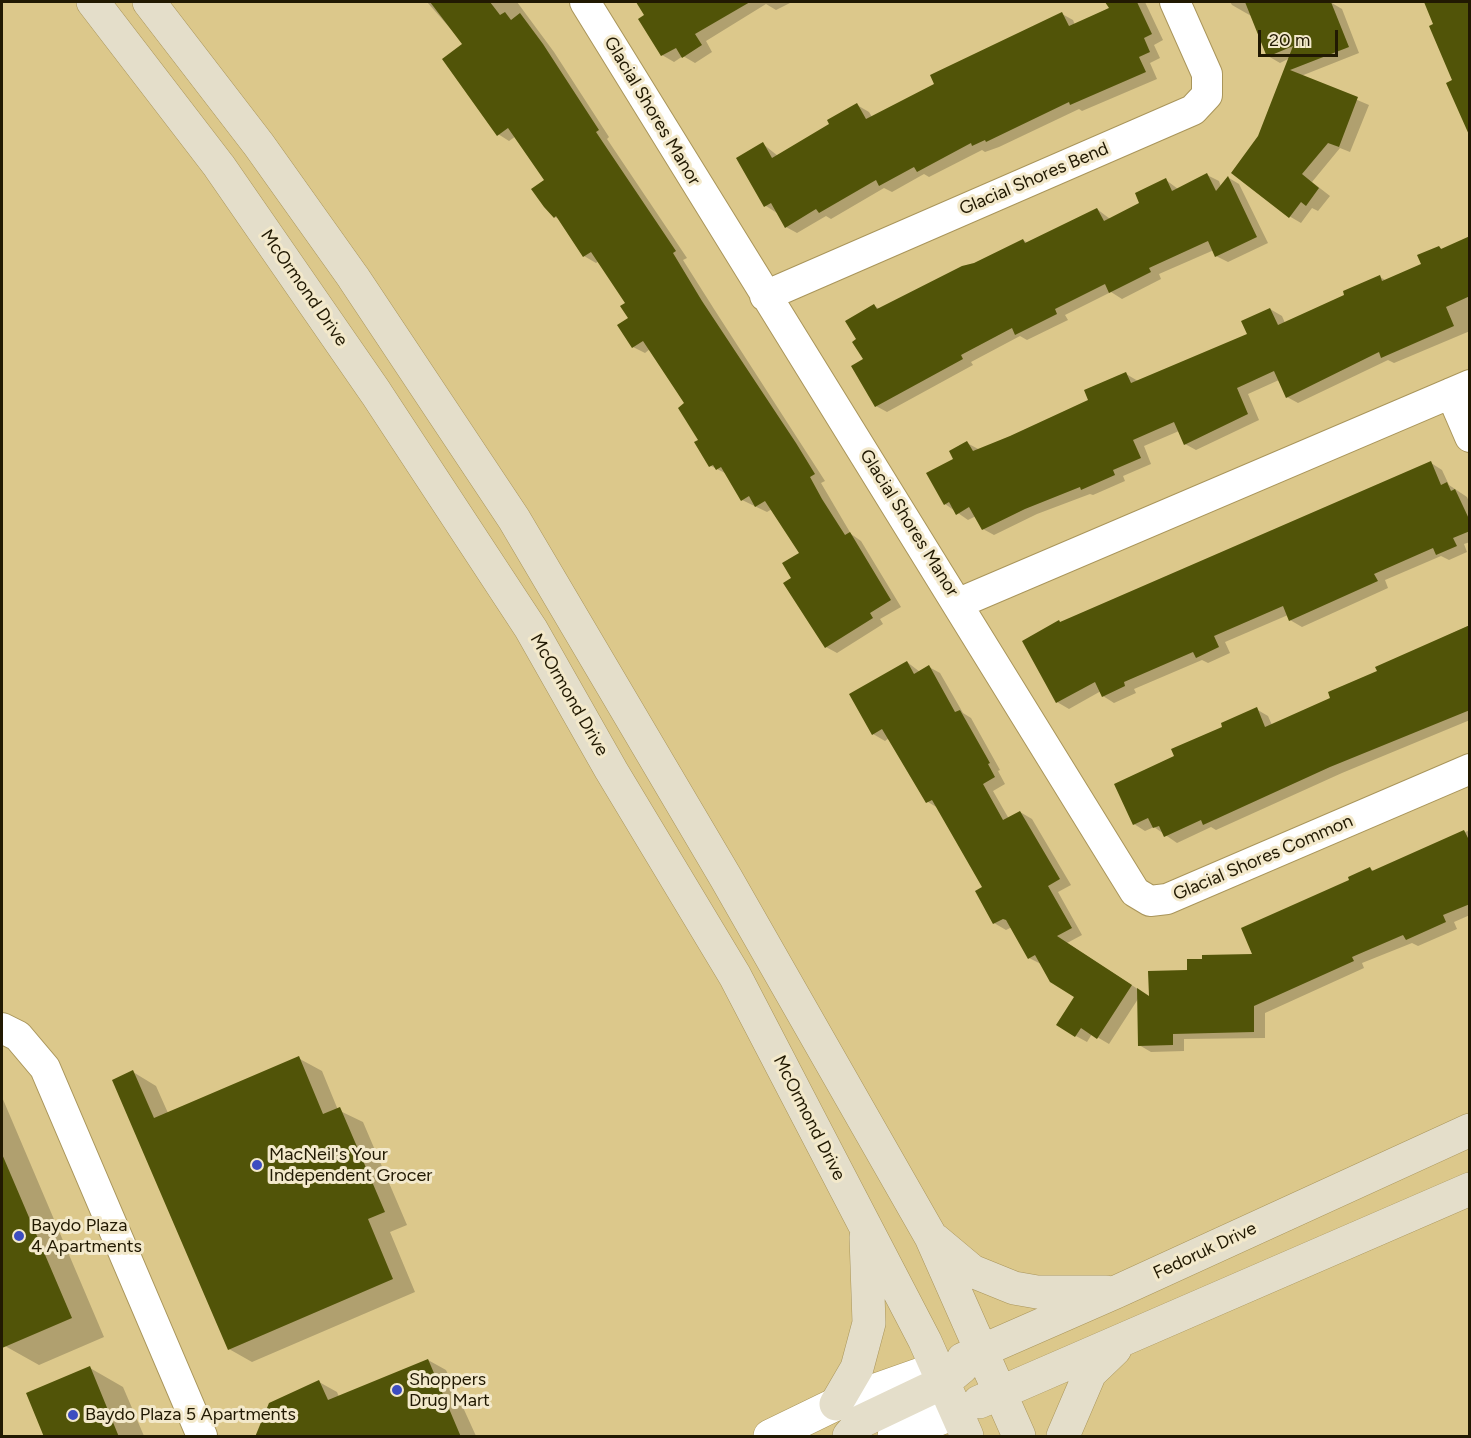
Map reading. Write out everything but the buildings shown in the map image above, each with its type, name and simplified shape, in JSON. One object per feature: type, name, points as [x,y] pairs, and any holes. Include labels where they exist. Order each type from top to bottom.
[{"type":"main road","name":"McOrmond Drive","points":[[93,2],[219,166],[376,393],[531,629],[611,770],[735,976],[941,1375],[962,1424]]},
{"type":"main road","points":[[149,2],[259,145],[353,277],[514,519],[714,858],[931,1238],[1019,1437]]},
{"type":"main road","name":"Fedoruk Drive","points":[[849,1437],[861,1421],[982,1351],[1470,1130]]},
{"type":"main road","points":[[962,1424],[1000,1393],[1470,1188]]},
{"type":"main road","points":[[836,1404],[857,1368],[869,1323],[866,1229]]},
{"type":"main road","points":[[931,1238],[972,1271],[1014,1288],[1037,1292],[1116,1292]]},
{"type":"main road","points":[[1063,1437],[1090,1373],[1128,1337]]},
{"type":"street","name":"Glacial Shores Manor","points":[[585,2],[765,296],[959,603],[1460,389]]},
{"type":"street","name":"Glacial Shores Bend","points":[[765,296],[1193,110],[1207,95],[1207,74],[1176,2]]},
{"type":"street","points":[[1460,389],[1470,437]]},
{"type":"street","name":"Glacial Shores Common","points":[[959,603],[1135,892],[1150,901],[1167,899],[1470,768]]},
{"type":"street","points":[[2,1028],[18,1036],[45,1068],[54,1085],[202,1437]]},
{"type":"street","points":[[770,1437],[836,1404],[941,1375]]},
{"type":"street","points":[[894,1437],[962,1424]]},
{"type":"place","name":"MacNeil's Your Independent Grocer","points":[[257,1165]]},
{"type":"place","name":"Baydo Plaza 4 Apartments","points":[[19,1236]]},
{"type":"place","name":"Shoppers Drug Mart","points":[[397,1390]]},
{"type":"place","name":"Baydo Plaza 5 Apartments","points":[[73,1415]]}]
